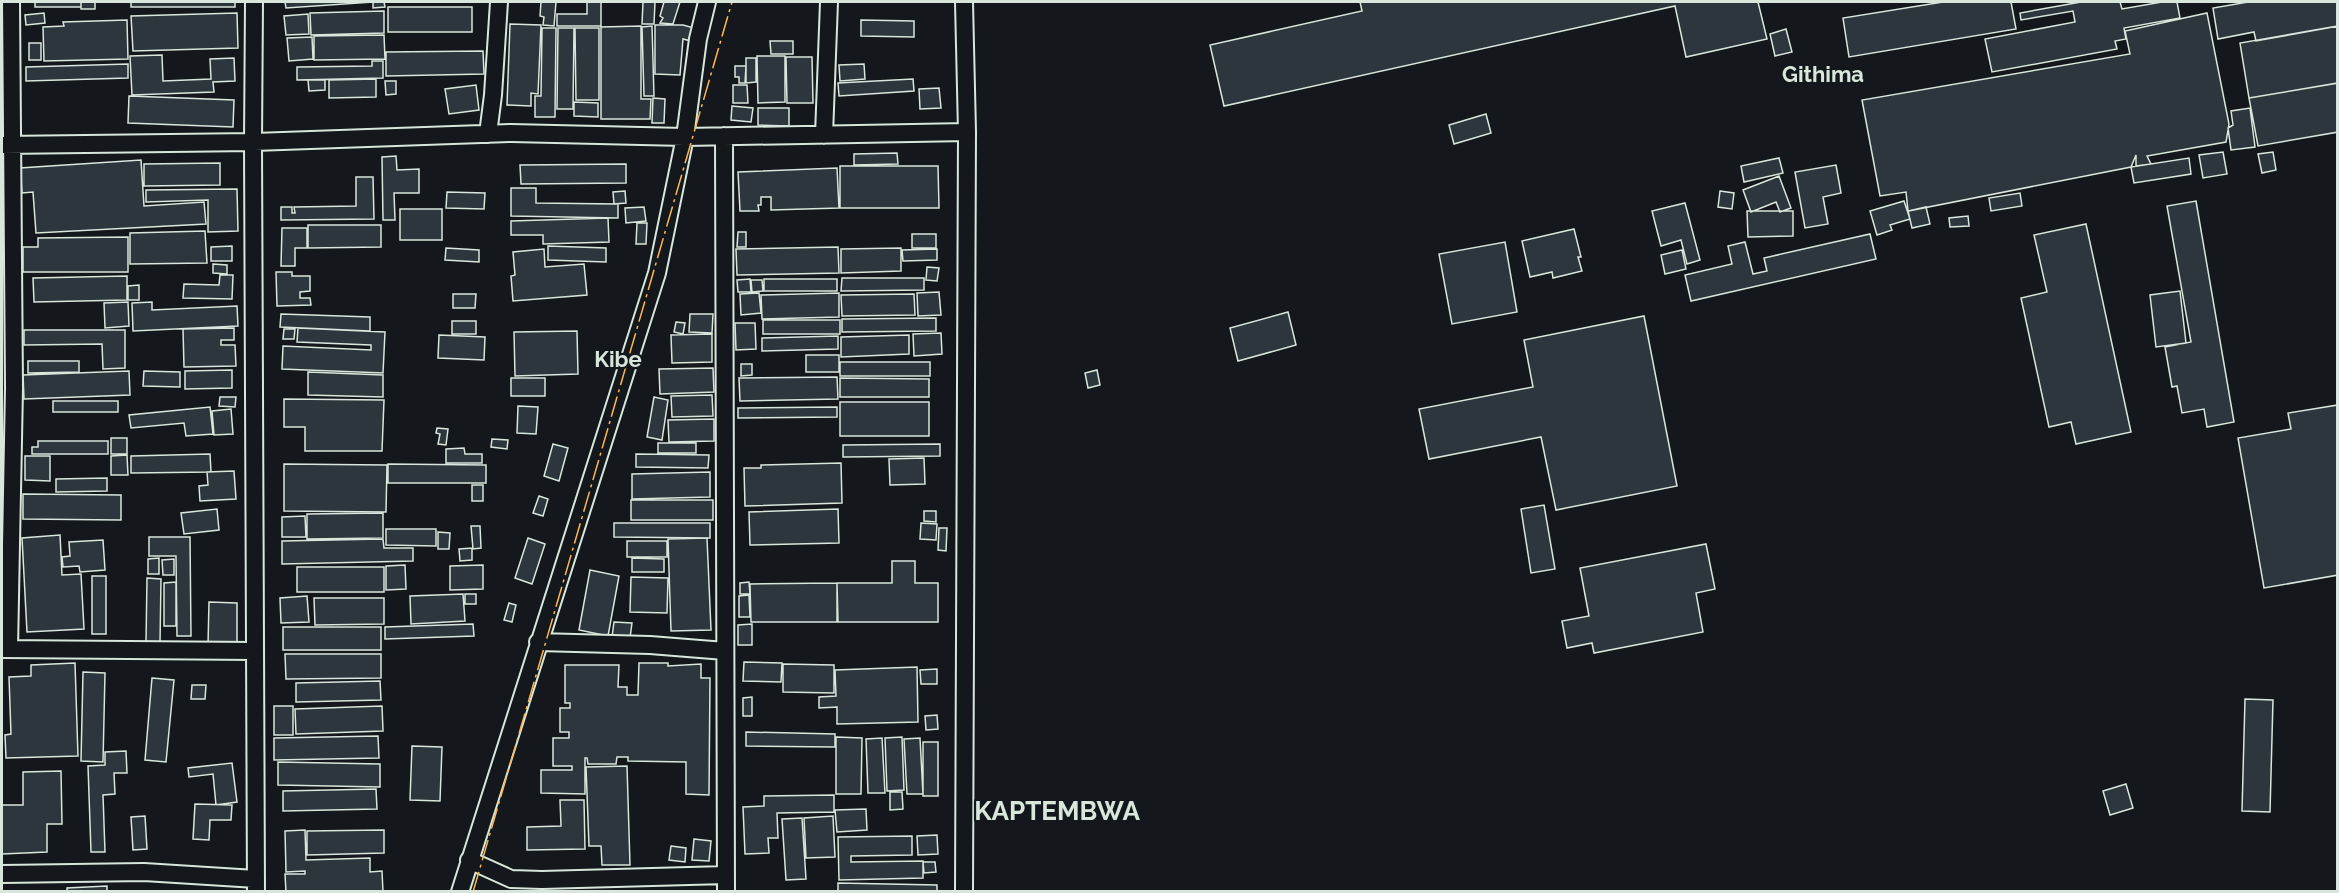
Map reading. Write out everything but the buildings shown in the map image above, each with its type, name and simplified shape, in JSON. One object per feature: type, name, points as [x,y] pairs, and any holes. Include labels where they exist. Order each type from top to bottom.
[{"type":"street","points":[[12,2],[7,145],[8,387],[5,649],[255,651]]},
{"type":"street","points":[[2,874],[144,872],[256,885],[254,2]]},
{"type":"street","points":[[488,134],[499,2]]},
{"type":"street","points":[[460,891],[657,273],[685,137],[698,39],[707,2]]},
{"type":"street","points":[[824,135],[829,2]]},
{"type":"street","points":[[964,2],[967,132],[964,891]]},
{"type":"street","points":[[7,145],[253,142],[488,134],[685,137],[967,132]]},
{"type":"street","points":[[469,860],[511,879],[726,883],[724,136]]},
{"type":"street","points":[[538,642],[650,645],[725,651]]},
{"type":"power","points":[[473,892],[732,2]]},
{"type":"district","name":"Githima","points":[[1823,74]]},
{"type":"district","name":"Kibe","points":[[618,359]]},
{"type":"district","name":"KAPTEMBWA","points":[[1057,811]]}]
